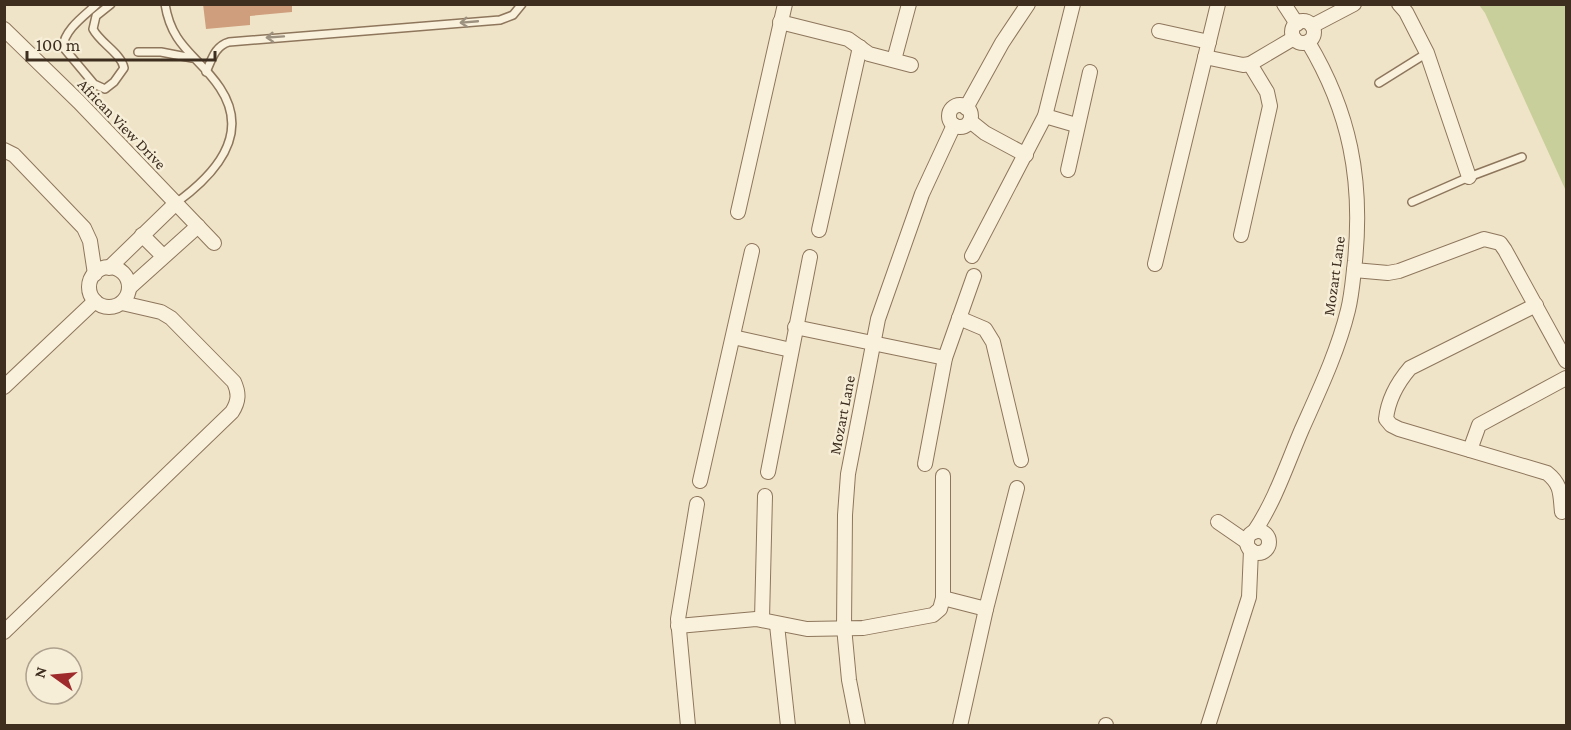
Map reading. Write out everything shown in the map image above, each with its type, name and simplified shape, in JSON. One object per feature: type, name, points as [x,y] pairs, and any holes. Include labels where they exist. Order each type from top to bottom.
[{"type":"street","points":[[738,212],[785,4]]},
{"type":"street","points":[[894,60],[909,4]]},
{"type":"street","points":[[1026,155],[985,133],[968,114],[1002,43],[1028,4]]},
{"type":"street","points":[[972,256],[1045,116],[1072,4]]},
{"type":"street","points":[[1155,264],[1218,4]]},
{"type":"street","points":[[1205,57],[1243,65],[1250,64],[1295,31],[1306,22],[1312,26],[1314,33],[1308,42],[1302,43],[1295,31],[1284,4]]},
{"type":"street","points":[[1312,26],[1354,4]]},
{"type":"street","points":[[1399,4],[1406,12],[1427,53],[1469,177]]},
{"type":"street","points":[[780,22],[848,39],[869,54],[911,65]]},
{"type":"street","name":"African View Drive","points":[[4,30],[79,102],[214,243]]},
{"type":"street","points":[[1159,31],[1209,42]]},
{"type":"street","name":"Mozart Lane","points":[[1258,543],[1268,510],[1319,391],[1342,330],[1351,300],[1354,270],[1358,212],[1345,119],[1318,58],[1308,42]]},
{"type":"street","points":[[819,230],[860,47]]},
{"type":"street","points":[[1241,235],[1270,106],[1267,93],[1250,64]]},
{"type":"street","points":[[1068,170],[1076,125],[1090,72]]},
{"type":"street","name":"Mozart Lane","points":[[858,726],[849,680],[844,627],[848,481],[873,343],[888,286],[918,206],[954,125],[962,127],[968,114]]},
{"type":"street","points":[[1045,116],[1076,125]]},
{"type":"street","points":[[4,150],[14,154],[84,228],[89,236],[95,274]]},
{"type":"street","points":[[109,268],[176,203]]},
{"type":"street","points":[[122,303],[129,288],[198,226]]},
{"type":"street","points":[[142,235],[163,256]]},
{"type":"street","points":[[1354,270],[1399,272],[1476,241],[1484,239],[1500,243],[1566,361]]},
{"type":"street","points":[[700,482],[752,251]]},
{"type":"street","points":[[768,472],[810,257]]},
{"type":"street","points":[[4,632],[237,405],[238,393],[234,382],[168,316],[161,312],[122,303],[110,307],[103,306],[95,301],[90,292],[95,274],[109,268],[123,273],[129,288]]},
{"type":"street","points":[[925,464],[945,358],[974,276]]},
{"type":"street","points":[[4,387],[95,301]]},
{"type":"street","points":[[1536,305],[1410,368],[1402,378],[1387,408],[1386,419],[1399,429],[1547,473],[1562,481],[1562,512]]},
{"type":"street","points":[[959,318],[985,329],[993,342],[1021,460]]},
{"type":"street","points":[[795,327],[945,358]]},
{"type":"street","points":[[733,337],[791,350]]},
{"type":"street","points":[[1470,450],[1474,433],[1479,425],[1566,378]]},
{"type":"street","points":[[678,627],[762,619],[777,625],[807,629],[875,627],[930,617],[940,609],[943,598],[943,476]]},
{"type":"street","points":[[960,726],[986,609],[1017,488]]},
{"type":"street","points":[[762,619],[765,496]]},
{"type":"street","points":[[688,726],[678,627],[697,504]]},
{"type":"street","points":[[1208,726],[1249,597],[1249,568],[1258,543],[1223,525]]},
{"type":"street","points":[[943,598],[986,609]]},
{"type":"street","points":[[777,625],[788,726]]},
{"type":"lane","points":[[97,4],[69,31],[63,44],[67,53],[94,84],[105,89],[124,69],[121,61],[93,29],[96,16],[111,4]]},
{"type":"lane","points":[[165,4],[176,38],[220,88],[230,119],[229,139],[216,167],[197,187],[176,203]]},
{"type":"lane","points":[[206,72],[217,49],[223,43],[500,20],[513,15],[522,4]]},
{"type":"lane","points":[[138,52],[161,52],[192,58]]},
{"type":"lane","points":[[1379,83],[1427,53]]},
{"type":"lane","points":[[1412,201],[1522,157]]},
{"type":"green space","points":[[1479,5],[1566,5],[1566,191],[1485,13]]},
{"type":"building","points":[[203,4],[292,4],[292,12],[250,16],[250,25],[206,29]]}]
